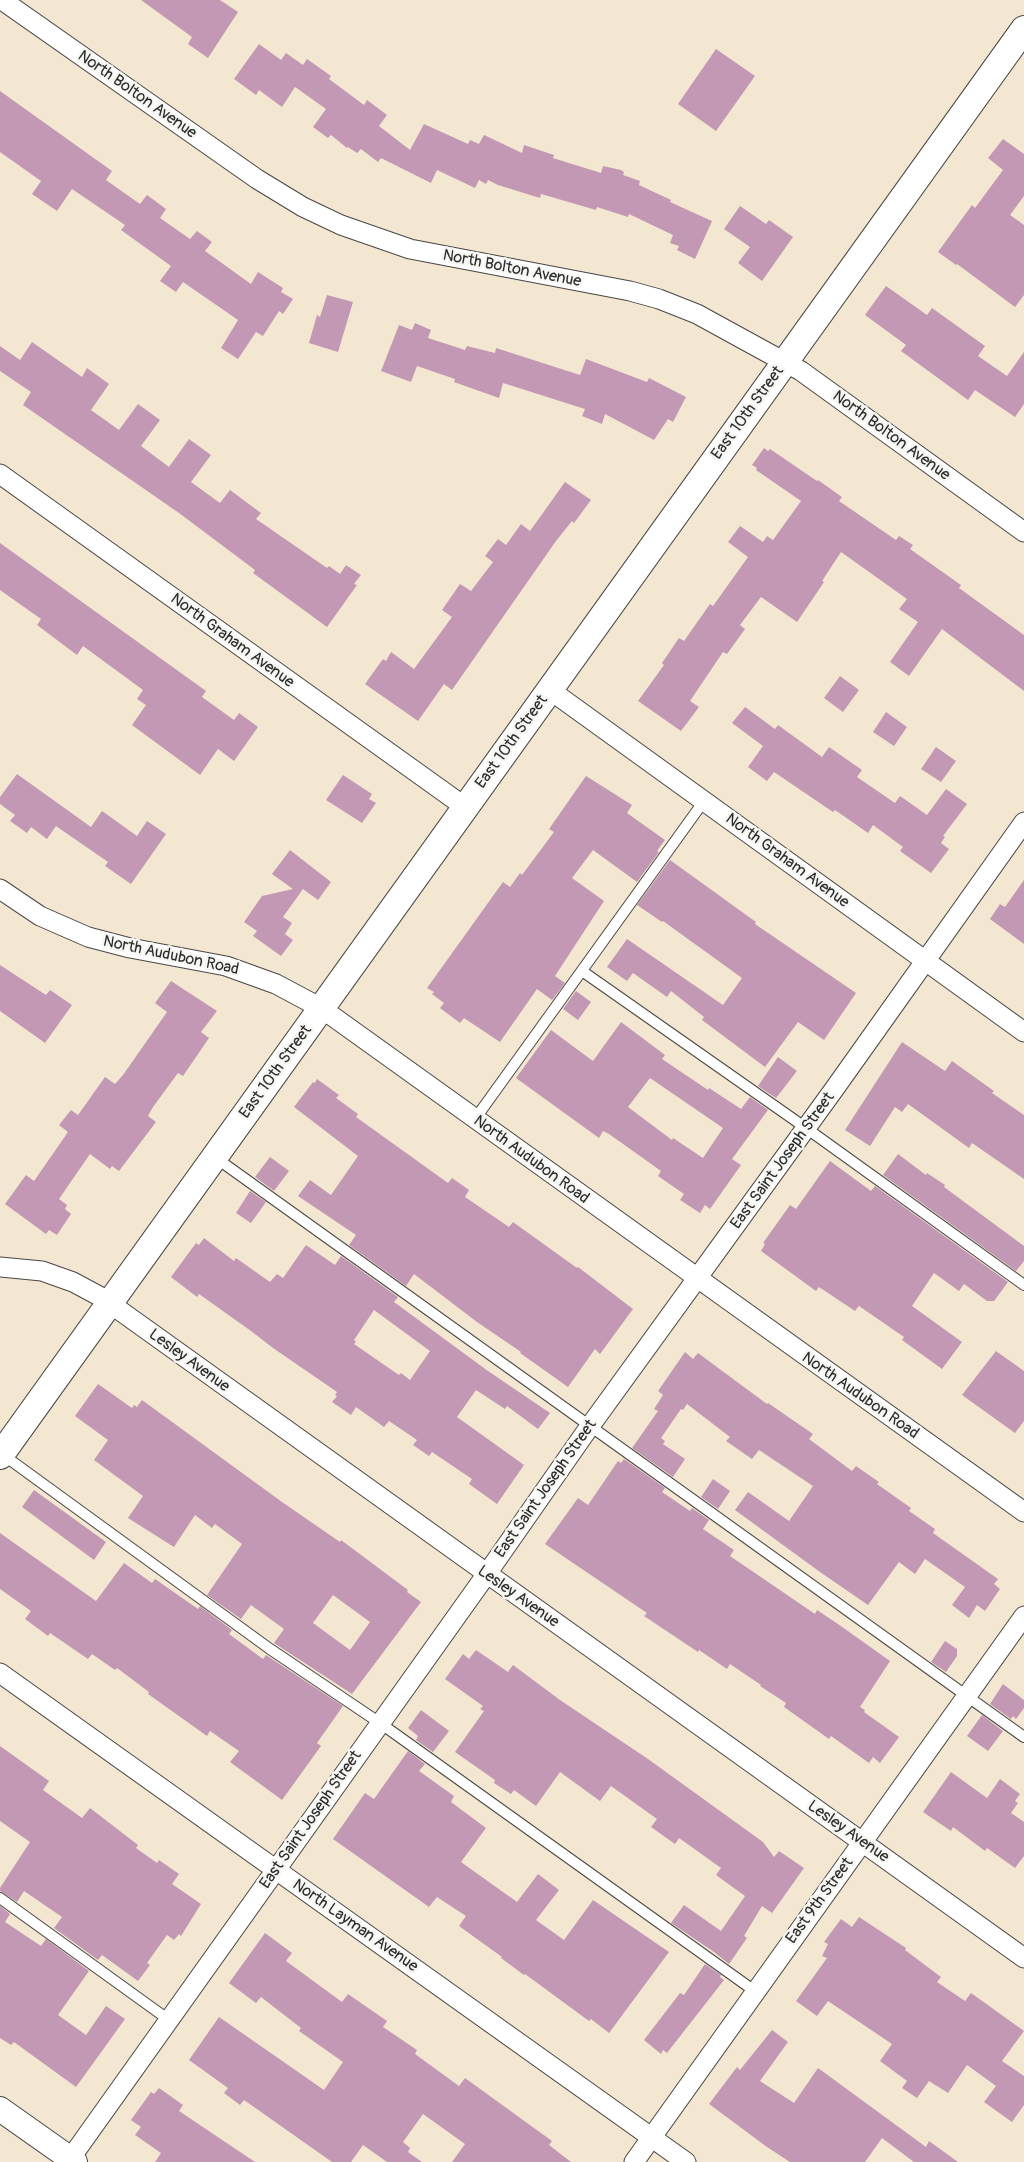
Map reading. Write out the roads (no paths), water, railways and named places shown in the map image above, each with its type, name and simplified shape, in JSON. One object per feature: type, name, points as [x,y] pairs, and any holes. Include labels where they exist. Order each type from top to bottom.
[{"type":"main road","name":"East 10th Street","points":[[1,1455],[784,362],[1023,33]]},
{"type":"street","name":"North Bolton Avenue","points":[[2,0],[257,180],[321,216],[410,249],[630,291],[659,299],[709,320],[808,376],[1024,532]]},
{"type":"street","name":"North Graham Avenue","points":[[0,474],[465,807]]},
{"type":"street","name":"North Graham Avenue","points":[[550,690],[1024,1032]]},
{"type":"street","name":"East Saint Joseph Street","points":[[72,2160],[590,1426],[697,1280],[1024,822]]},
{"type":"street","name":"North Audubon Road","points":[[0,888],[40,916],[82,935],[123,946],[226,966],[276,984],[321,1008],[697,1280],[1024,1512]]},
{"type":"street","name":"Lesley Avenue","points":[[0,1267],[42,1271],[88,1289],[1024,1958]]},
{"type":"street","name":"East 9th Street","points":[[634,2162],[1024,1616]]},
{"type":"street","name":"North Layman Avenue","points":[[0,1673],[686,2162]]},
{"type":"street","points":[[0,2109],[72,2160]]},
{"type":"lane","points":[[475,1119],[704,801]]},
{"type":"lane","points":[[582,971],[806,1128],[1024,1285]]},
{"type":"lane","points":[[215,1157],[1024,1737]]},
{"type":"lane","points":[[1,1455],[270,1649],[380,1723],[756,1992]]},
{"type":"lane","points":[[0,1898],[169,2020]]}]
